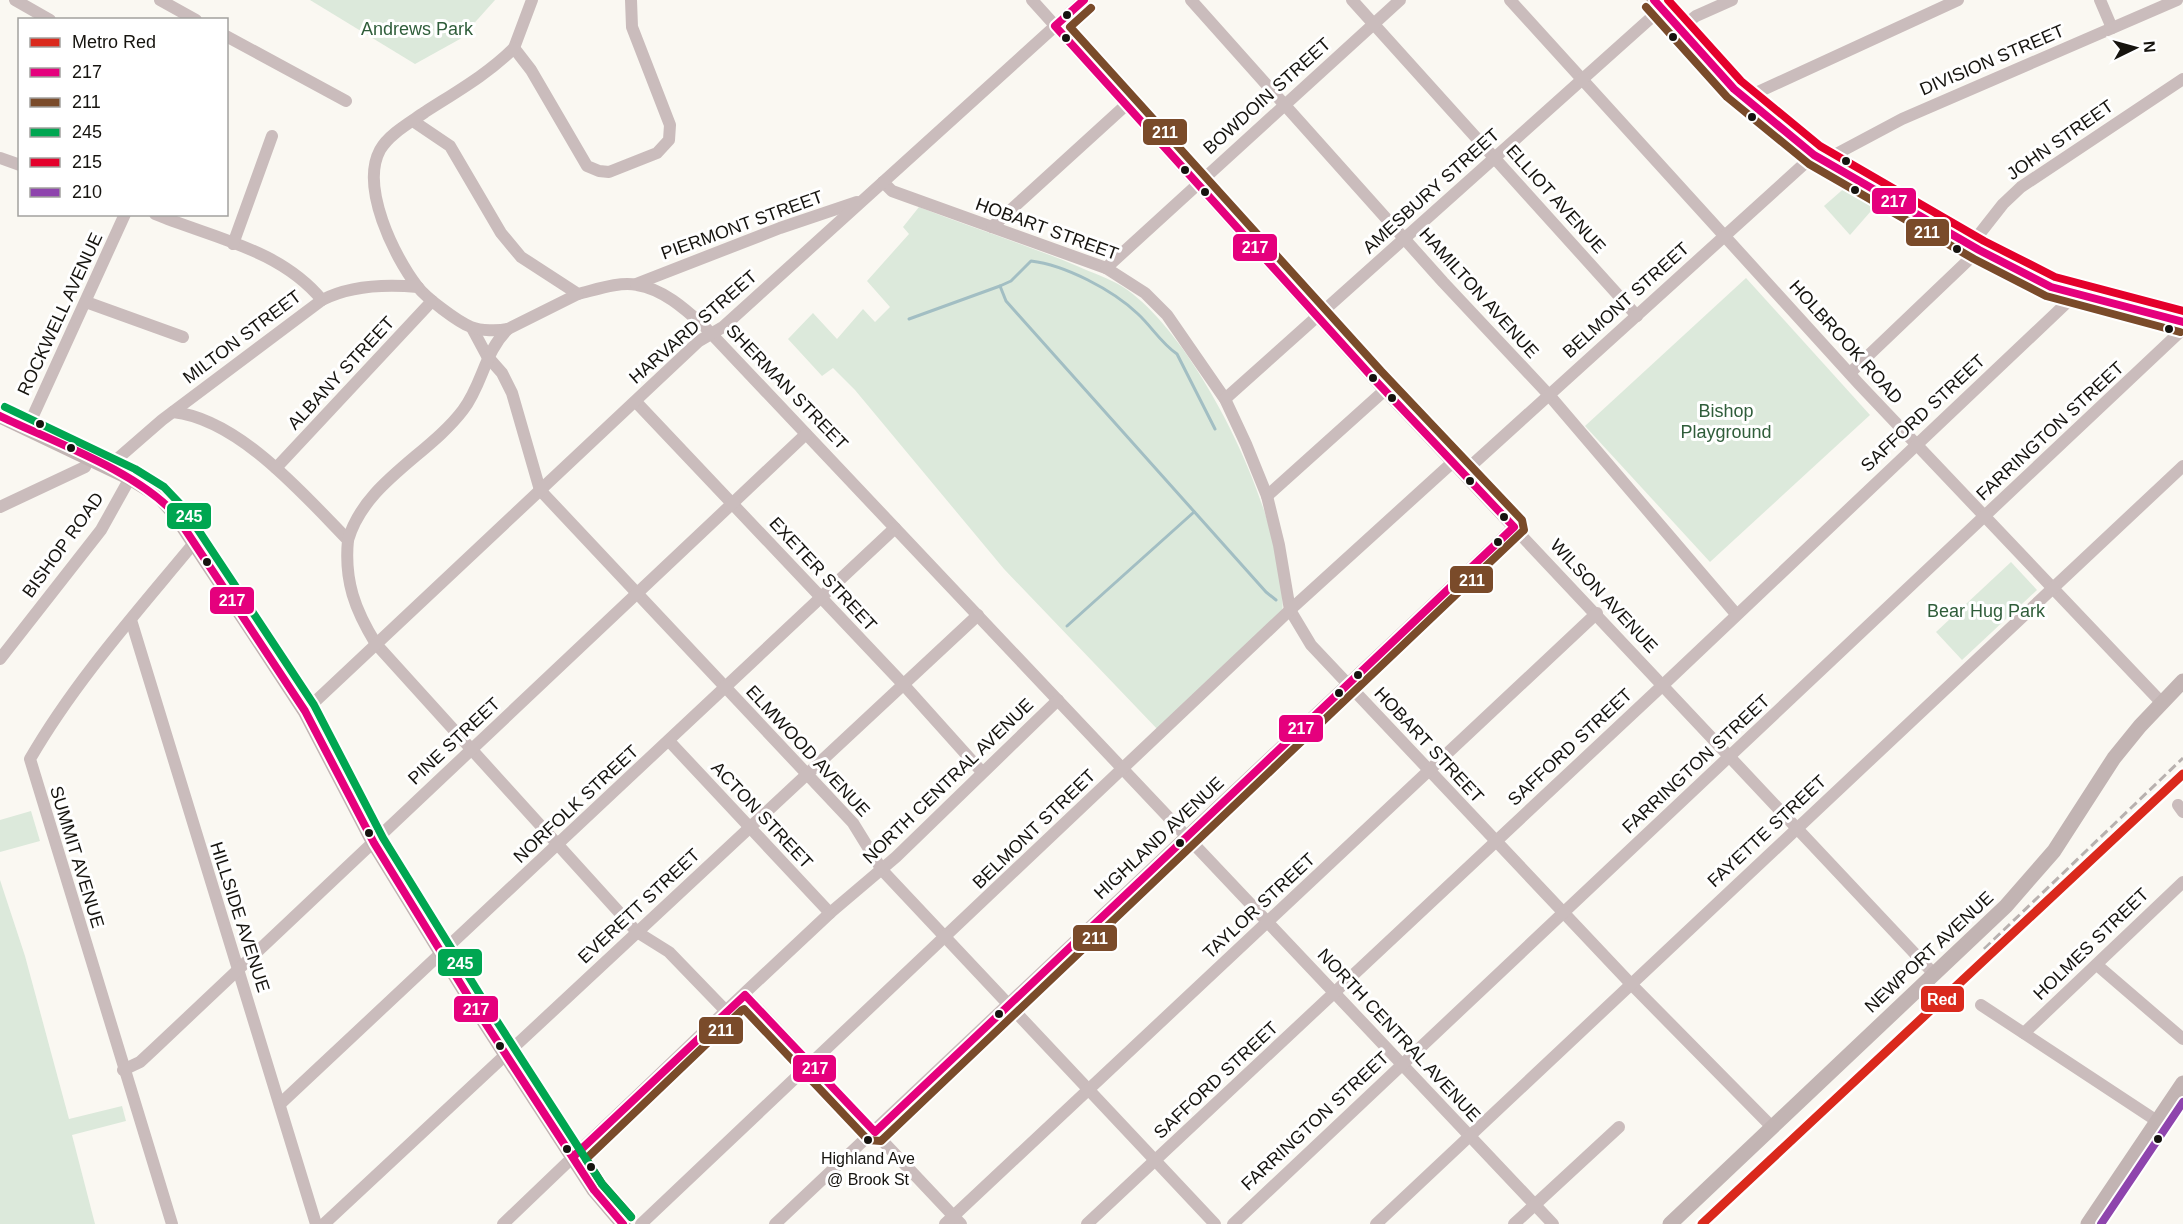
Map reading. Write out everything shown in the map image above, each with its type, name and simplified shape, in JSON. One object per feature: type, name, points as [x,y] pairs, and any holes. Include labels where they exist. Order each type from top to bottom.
[{"type":"main road","points":[[1658,4],[1744,98],[1820,157],[1974,248],[2051,287],[2183,322]]},
{"type":"main road","points":[[0,416],[112,469],[158,495],[194,543],[305,711],[374,843],[594,1190],[622,1224]]},
{"type":"main road","name":"NEWPORT AVENUE","points":[[1670,1224],[2036,874],[2064,836],[2114,758],[2161,702],[2183,681]]},
{"type":"main road","points":[[2088,1224],[2183,1083]]},
{"type":"street","points":[[15,0],[46,18]]},
{"type":"street","points":[[160,0],[192,18]]},
{"type":"street","points":[[532,0],[514,48],[531,70],[585,164],[599,171],[615,170],[662,150],[668,143],[671,131],[632,27],[631,0]]},
{"type":"street","name":"WILSON AVENUE","points":[[1032,0],[1384,390],[1597,613],[1934,974]]},
{"type":"street","name":"HARVARD STREET","points":[[305,711],[699,341],[723,327],[1084,0]]},
{"type":"street","name":"HAMILTON AVENUE","points":[[1191,0],[1443,282],[1549,395],[1736,615]]},
{"type":"street","name":"ELLIOT AVENUE","points":[[1352,0],[1637,316]]},
{"type":"street","name":"BOWDOIN STREET","points":[[1106,268],[1400,0]]},
{"type":"street","name":"HOLBROOK ROAD","points":[[1510,0],[1850,373],[2051,589],[2161,702]]},
{"type":"street","points":[[1679,29],[1696,16],[1732,0]]},
{"type":"street","points":[[1744,98],[1958,0]]},
{"type":"street","points":[[2100,0],[2112,28]]},
{"type":"street","name":"DIVISION STREET","points":[[1820,157],[2177,0]]},
{"type":"street","name":"AMESBURY STREET","points":[[1225,399],[1582,78],[1658,4]]},
{"type":"street","points":[[228,37],[346,101]]},
{"type":"street","name":"ELMWOOD AVENUE","points":[[514,48],[495,66],[413,121],[381,148],[376,161],[375,177],[380,213],[389,237],[418,287],[432,301],[472,328],[487,356],[502,373],[512,393],[540,490],[853,823],[882,870],[1215,1224]]},
{"type":"street","name":"JOHN STREET","points":[[1850,373],[1974,248],[2003,204],[2021,188],[2183,79]]},
{"type":"street","points":[[992,227],[1126,105]]},
{"type":"street","points":[[413,121],[450,146],[501,233],[521,257],[578,294]]},
{"type":"street","points":[[233,244],[272,136]]},
{"type":"street","name":"BELMONT STREET","points":[[1463,473],[1725,236],[1820,157]]},
{"type":"street","points":[[0,158],[18,164]]},
{"type":"street","name":"HOBART STREET","points":[[883,182],[892,191],[1106,268],[1145,293],[1167,315],[1225,399],[1267,496],[1280,545],[1290,610],[1311,645],[1630,984],[1772,1127]]},
{"type":"street","name":"PIERMONT STREET","points":[[636,284],[780,228],[861,201]]},
{"type":"street","name":"ROCKWELL AVENUE","points":[[27,429],[124,216]]},
{"type":"street","points":[[160,216],[268,257],[286,267],[322,300]]},
{"type":"street","points":[[636,284],[578,294],[508,329],[487,356],[476,387],[464,408],[378,491],[348,540],[347,556],[351,595],[358,615],[376,644],[637,932],[669,952],[726,1011]]},
{"type":"street","name":"SHERMAN STREET","points":[[636,284],[664,295],[685,309],[711,333],[1058,700]]},
{"type":"street","name":"MILTON STREET","points":[[112,469],[116,460],[173,412],[322,300],[353,289],[394,285],[418,287]]},
{"type":"street","name":"SAFFORD STREET","points":[[1087,1224],[1663,685],[2076,294]]},
{"type":"street","name":"ALBANY STREET","points":[[276,468],[432,301]]},
{"type":"street","points":[[86,302],[183,337]]},
{"type":"street","points":[[472,328],[508,329]]},
{"type":"street","name":"FARRINGTON STREET","points":[[1233,1224],[2183,330]]},
{"type":"street","points":[[1267,496],[1384,390]]},
{"type":"street","name":"EXETER STREET","points":[[636,402],[903,684],[982,772]]},
{"type":"street","points":[[173,412],[191,414],[246,443],[276,468],[348,540]]},
{"type":"street","name":"PINE STREET","points":[[123,1070],[140,1062],[806,434]]},
{"type":"street","points":[[0,507],[85,467],[89,458]]},
{"type":"street","name":"BELMONT STREET","points":[[641,1224],[810,1063],[946,938],[1290,610],[1454,462]]},
{"type":"street","name":"FAYETTE STREET","points":[[1376,1224],[2183,466]]},
{"type":"street","name":"BISHOP ROAD","points":[[0,659],[101,530],[130,478]]},
{"type":"street","name":"HIGHLAND AVENUE","points":[[775,1224],[1514,527]]},
{"type":"street","name":"NORFOLK STREET","points":[[280,1104],[895,528]]},
{"type":"street","name":"SUMMIT AVENUE","points":[[172,1224],[123,1070],[30,759],[46,731],[131,620],[194,543]]},
{"type":"street","name":"TAYLOR STREET","points":[[954,1221],[1597,613]]},
{"type":"street","name":"EVERETT STREET","points":[[324,1224],[978,615]]},
{"type":"street","name":"HILLSIDE AVENUE","points":[[131,620],[316,1224]]},
{"type":"street","name":"NORTH CENTRAL AVENUE","points":[[503,1224],[830,913],[882,870],[1058,700],[1553,1224]]},
{"type":"street","name":"ACTON STREET","points":[[669,741],[830,913]]},
{"type":"street","name":"HOLMES STREET","points":[[2024,1033],[2183,882]]},
{"type":"street","points":[[2097,965],[2183,1039]]},
{"type":"street","points":[[744,994],[875,1132],[954,1221]]},
{"type":"street","points":[[1981,1005],[2157,1121]]},
{"type":"street","points":[[1514,1224],[1619,1127]]},
{"type":"green space","name":"Andrews Park","points":[[310,0],[495,0],[460,39],[415,64]]},
{"type":"green space","points":[[1848,185],[1878,203],[1850,235],[1824,206]]},
{"type":"green space","points":[[919,207],[1057,258],[1123,287],[1152,312],[1181,347],[1209,390],[1234,437],[1256,487],[1272,535],[1281,580],[1282,618],[1160,732],[1004,569],[855,390],[833,368],[822,376],[788,339],[813,313],[837,339],[863,309],[875,322],[890,307],[867,281],[909,234],[903,227]]},
{"type":"green space","name":"Bishop Playground","points":[[1746,278],[1870,415],[1710,562],[1585,426]]},
{"type":"green space","name":"Bear Hug Park","points":[[2011,562],[2037,590],[1962,660],[1936,632]]},
{"type":"green space","points":[[31,811],[40,841],[0,852],[0,820]]},
{"type":"green space","points":[[0,880],[25,956],[69,1119],[122,1106],[126,1121],[72,1135],[95,1224],[0,1224]]},
{"type":"waterway","points":[[1215,429],[1177,354],[1138,314],[1116,296],[1073,273],[1031,261],[1011,281],[1000,286],[1006,301],[1266,592],[1276,600]]},
{"type":"waterway","points":[[909,319],[1000,286]]},
{"type":"waterway","points":[[1067,626],[1194,512]]},
{"type":"railway","points":[[1984,949],[2183,758]]},
{"type":"metro line","name":"Red","points":[[1702,1224],[2183,774]]},
{"type":"transit line","name":"217","points":[[573,1157],[745,995],[875,1132],[1514,527],[1373,378],[1055,26],[1084,0]]},
{"type":"transit line","name":"217","points":[[1654,0],[1734,89],[1814,155],[1979,250],[2051,287],[2183,322]]},
{"type":"transit line","name":"215","points":[[1668,0],[1741,81],[1820,146],[1984,241],[2055,277],[2183,311]]},
{"type":"transit line","name":"211","points":[[1646,7],[1727,97],[1809,164],[1974,259],[2046,296],[2180,332]]},
{"type":"transit line","name":"211","points":[[631,1217],[602,1184],[586,1159],[742,1010],[744,1009],[868,1140],[881,1141],[1524,530],[1522,520],[1381,371],[1070,27],[1091,8]]},
{"type":"transit line","name":"245","points":[[5,407],[135,469],[164,487],[183,507],[314,705],[383,838],[482,998],[602,1184],[631,1217]]},
{"type":"transit line","name":"217","points":[[0,416],[117,471],[139,484],[175,514],[305,711],[374,843],[473,1004],[594,1190],[623,1224]]},
{"type":"transit line","name":"210","points":[[2101,1224],[2183,1102]]},
{"type":"place","name":"Highland Ave @ Brook St","points":[[868,1140]]}]
